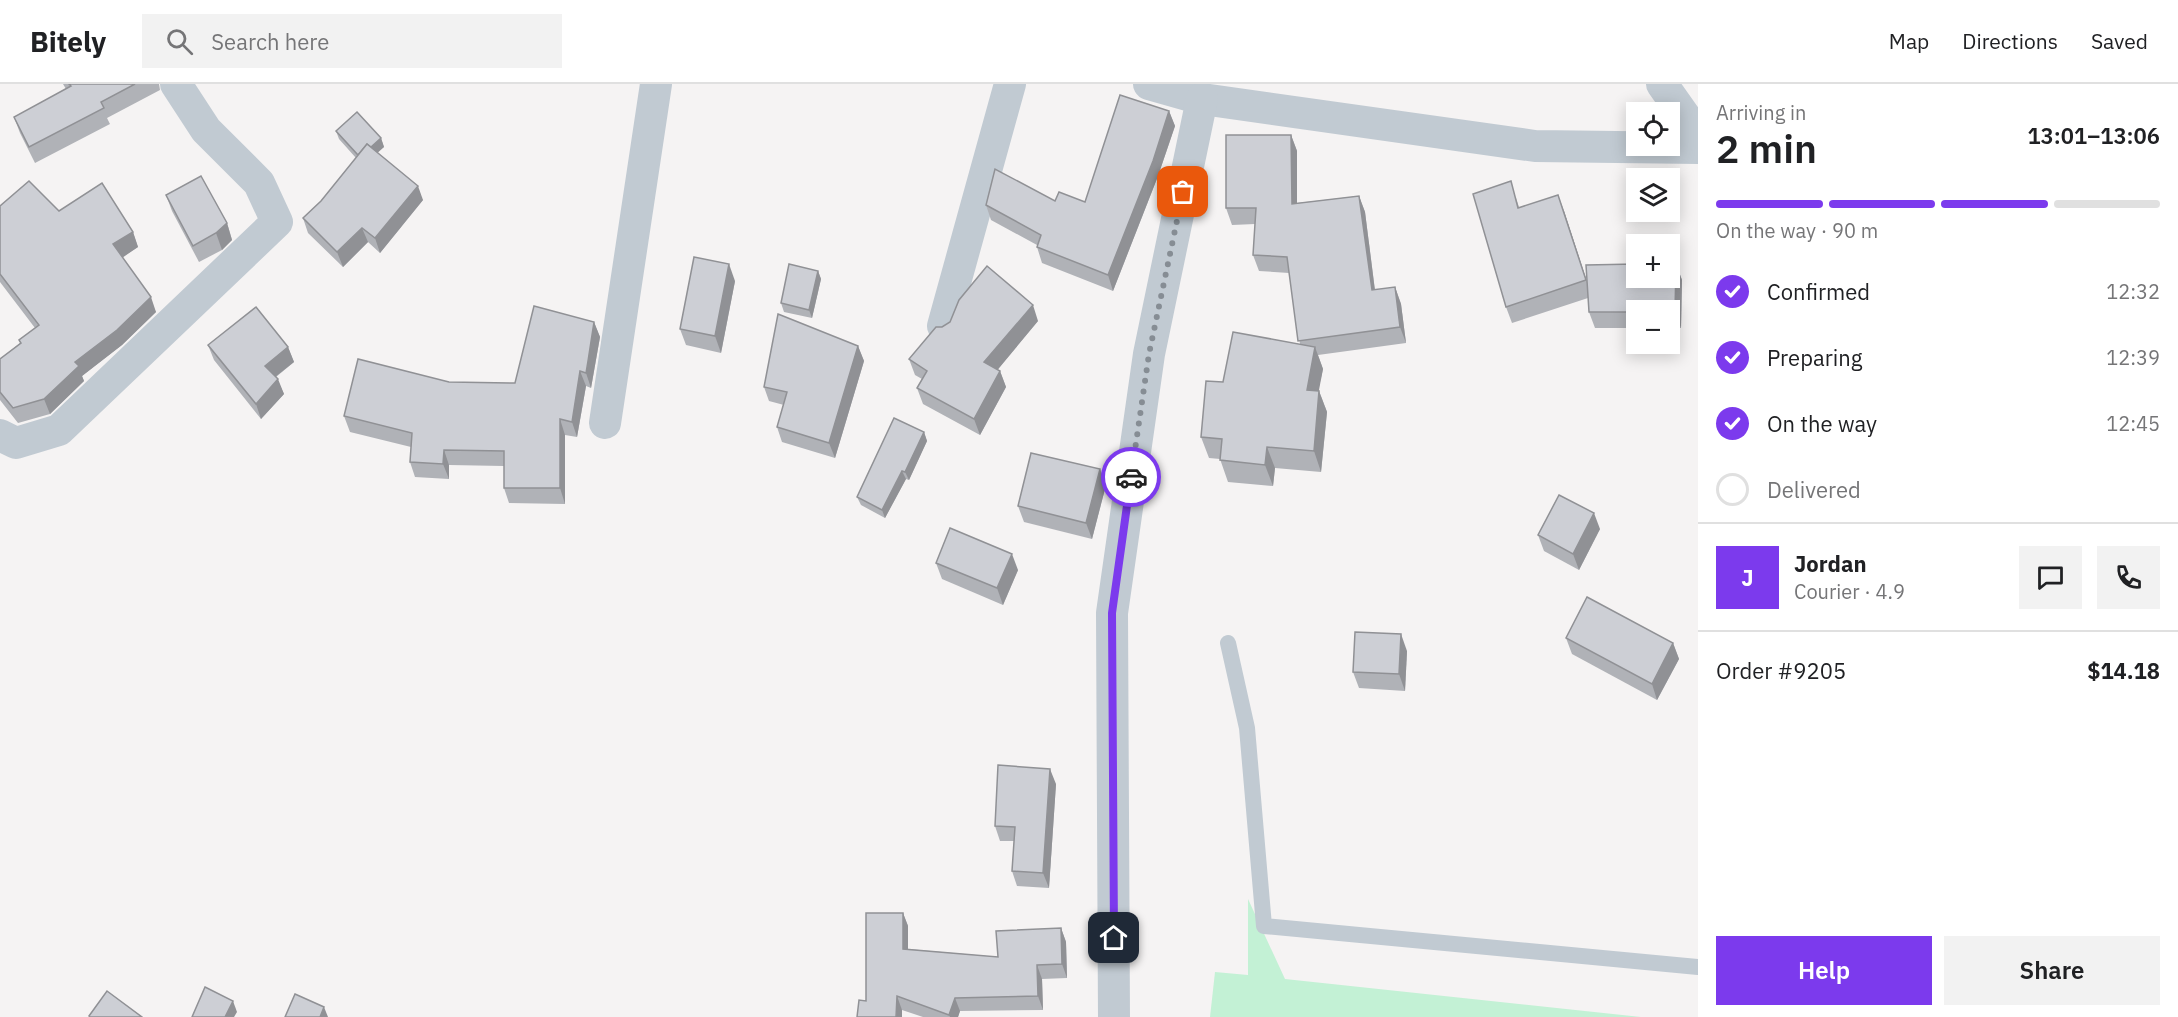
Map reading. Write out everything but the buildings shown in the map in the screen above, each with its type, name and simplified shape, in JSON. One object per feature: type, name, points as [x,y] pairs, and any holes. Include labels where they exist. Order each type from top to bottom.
[{"type":"street","points":[[0,435],[16,443],[59,430],[277,222],[259,183],[206,130],[176,84]]},
{"type":"street","points":[[605,423],[656,84]]},
{"type":"street","points":[[943,326],[1010,84]]},
{"type":"street","points":[[1149,84],[1202,99],[1535,146],[1698,148]]},
{"type":"street","points":[[1662,84],[1698,135]]},
{"type":"street","points":[[1114,1017],[1112,613],[1149,354],[1202,99]]},
{"type":"lane","points":[[1228,643],[1247,728],[1264,926],[1698,967]]},
{"type":"green space","points":[[1248,899],[1285,979],[1641,1017],[1210,1017],[1215,972],[1248,975]]},
{"type":"way so far","points":[[1131,477],[1149,354],[1183,192]]},
{"type":"route","points":[[1114,938],[1112,613],[1131,477]]}]
